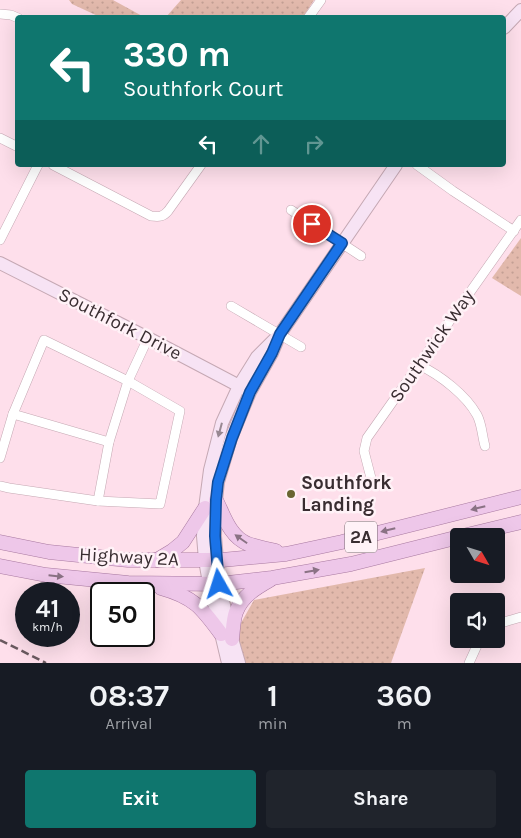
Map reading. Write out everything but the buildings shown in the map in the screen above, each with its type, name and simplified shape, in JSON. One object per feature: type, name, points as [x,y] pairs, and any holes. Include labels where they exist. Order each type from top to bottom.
[{"type":"main road","name":"Highway 2A","points":[[0,542],[49,552],[128,560],[211,560],[286,554],[521,497]]},
{"type":"main road","points":[[156,560],[183,542],[210,504],[241,540],[286,554]]},
{"type":"main road","points":[[496,528],[521,522]]},
{"type":"main road","name":"Highway 2A","points":[[155,584],[214,583],[272,578],[351,564],[450,539]]},
{"type":"main road","name":"Highway 2A","points":[[0,566],[46,575],[118,582]]},
{"type":"main road","points":[[155,586],[175,592],[190,600],[204,610],[227,637],[240,604],[252,591],[272,578]]},
{"type":"street","points":[[310,15],[321,0]]},
{"type":"street","points":[[506,26],[521,10]]},
{"type":"street","points":[[0,14],[15,17]]},
{"type":"street","points":[[0,138],[15,146]]},
{"type":"street","points":[[0,240],[37,167]]},
{"type":"street","points":[[57,167],[151,216],[157,217],[164,216],[200,167]]},
{"type":"street","points":[[239,663],[227,637],[214,583],[211,560],[215,536],[210,504],[232,438],[244,389],[257,357],[280,334],[395,167]]},
{"type":"street","points":[[420,167],[514,231]]},
{"type":"street","points":[[291,210],[361,256]]},
{"type":"street","name":"Southwick Way","points":[[371,478],[364,451],[367,438],[521,220]]},
{"type":"street","name":"Southfork Drive","points":[[0,264],[148,338],[244,389]]},
{"type":"street","points":[[230,306],[301,346]]},
{"type":"street","points":[[98,501],[109,442],[128,381],[148,338]]},
{"type":"street","points":[[0,458],[13,414],[44,340],[128,381],[180,411],[160,504],[98,501],[0,486]]},
{"type":"street","points":[[419,365],[446,382],[468,401],[478,417],[485,446]]},
{"type":"street","points":[[13,414],[109,442]]},
{"type":"street","points":[[505,622],[521,617]]},
{"type":"street","points":[[227,637],[228,663]]},
{"type":"street","points":[[469,663],[476,648]]},
{"type":"shaded area","points":[[69,0],[113,0],[140,15],[96,15],[72,4]]},
{"type":"shaded area","points":[[181,0],[314,0],[304,15],[168,15]]},
{"type":"shaded area","points":[[521,238],[521,296],[492,278]]},
{"type":"shaded area","points":[[425,568],[391,663],[244,663],[237,630],[254,600]]},
{"type":"railway","points":[[0,640],[46,663]]},
{"type":"place","name":"Southfork Landing","points":[[291,494]]},
{"type":"route","points":[[219,584],[215,536],[216,500],[218,482],[232,438],[250,392],[272,353],[280,334],[342,243],[312,224]]}]
